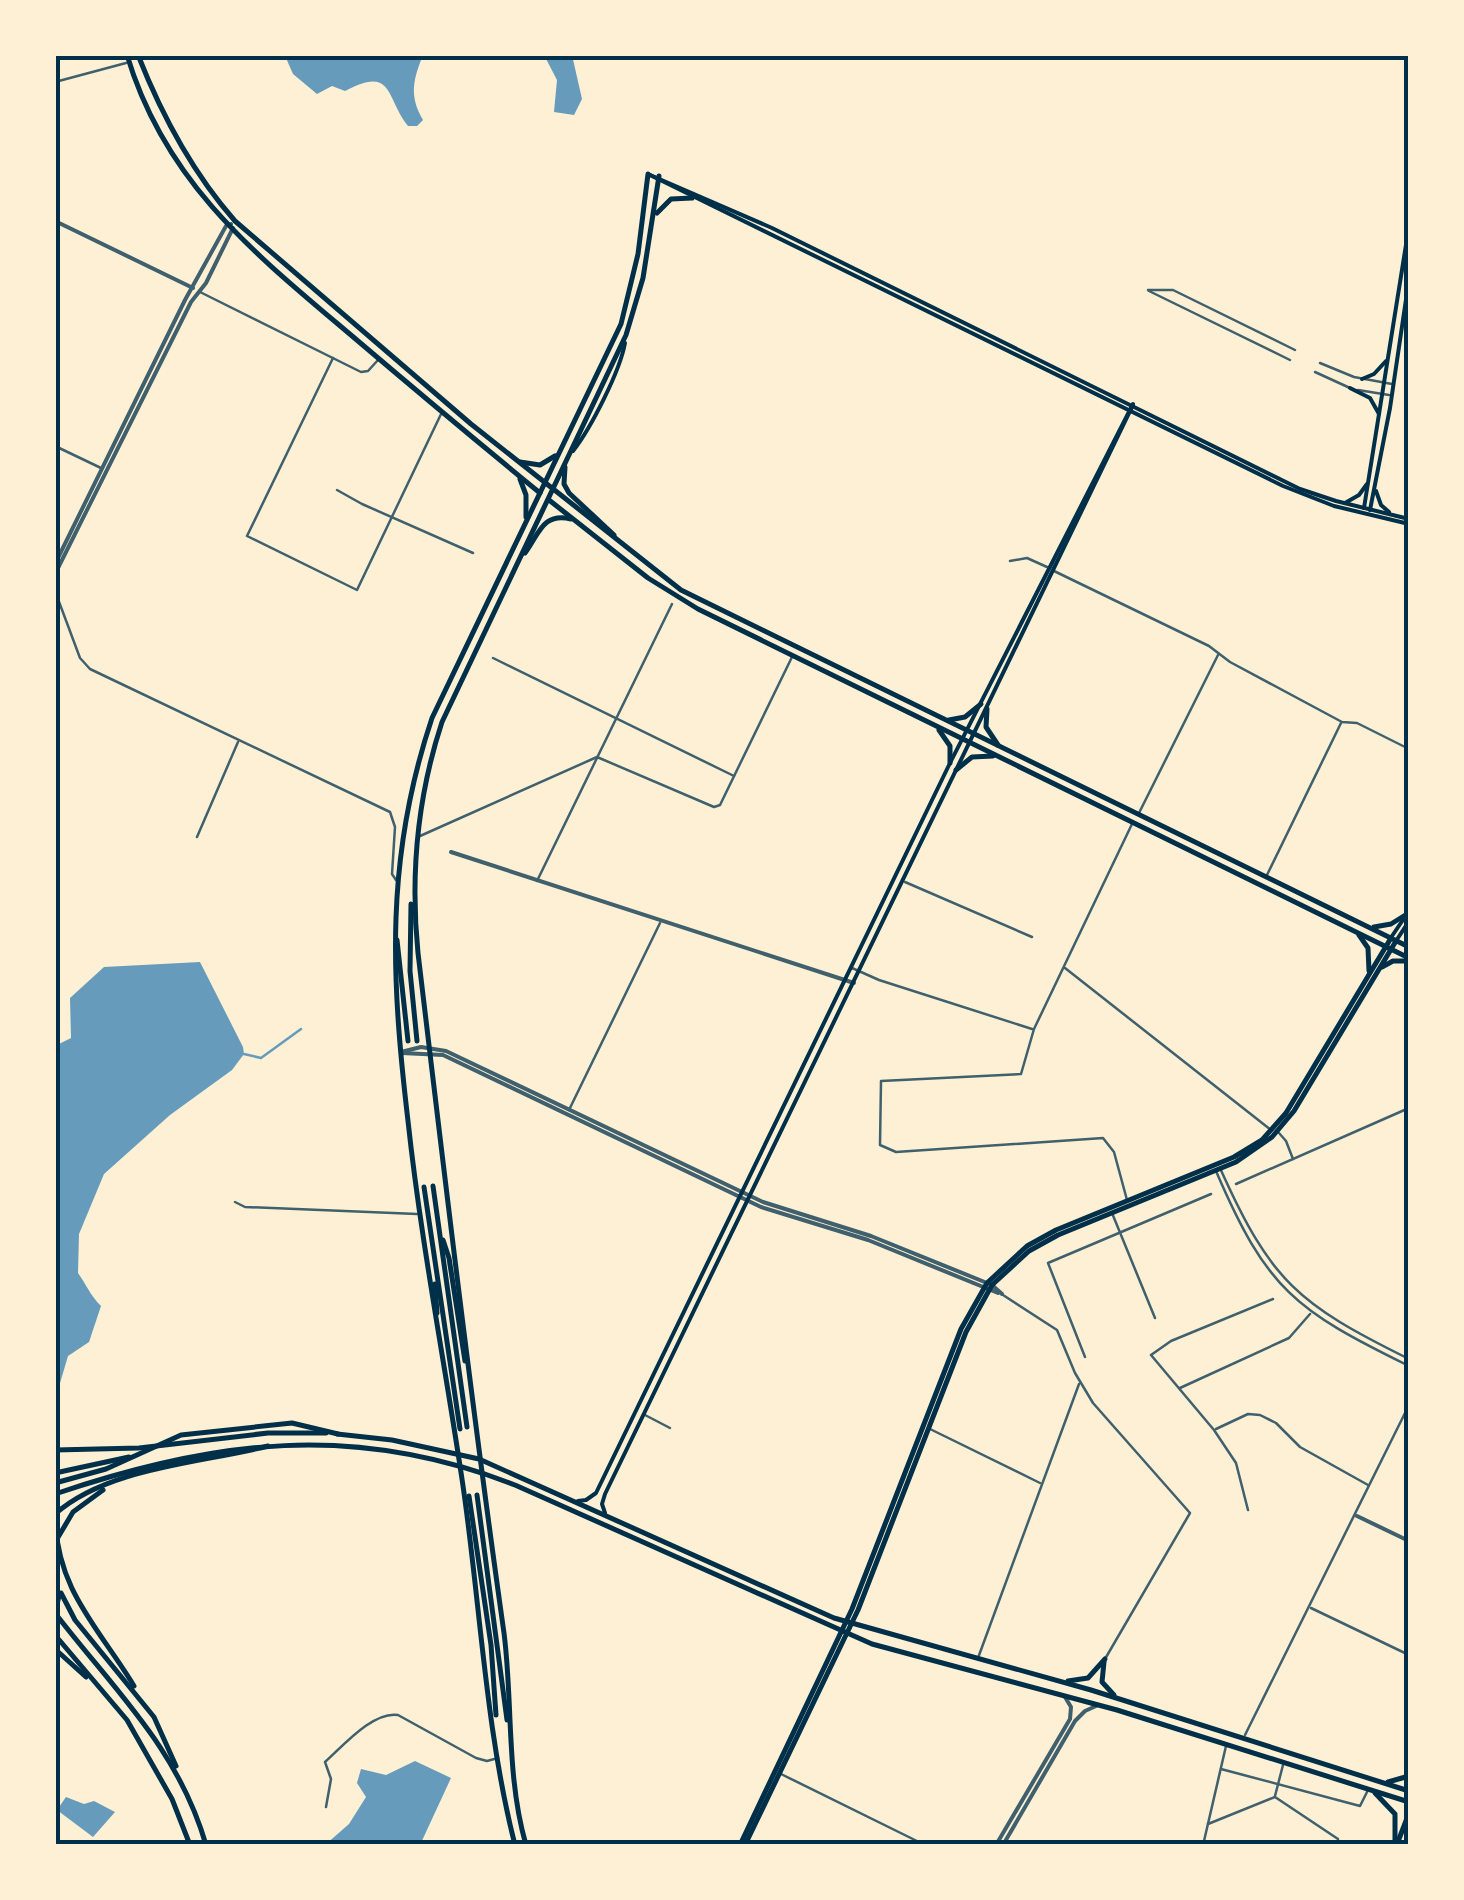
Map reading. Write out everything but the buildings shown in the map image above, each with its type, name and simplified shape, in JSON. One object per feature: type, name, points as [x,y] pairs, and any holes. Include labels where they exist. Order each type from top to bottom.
[{"type":"main road","points":[[138,55],[179,142],[204,184],[235,221],[511,457],[698,600],[1409,947]]},
{"type":"main road","points":[[128,58],[160,134],[196,189],[232,232],[515,473],[677,598],[1409,959]]},
{"type":"main road","points":[[514,1845],[460,1466],[418,1214],[394,983],[396,905],[406,820],[422,750],[447,683],[628,303],[648,174],[1133,404],[1300,489],[1409,522]]},
{"type":"main road","points":[[659,179],[1298,493],[1409,522]]},
{"type":"main road","points":[[417,1041],[409,949],[424,784],[442,722],[626,335],[643,278],[659,179]]},
{"type":"main road","points":[[654,220],[668,201],[692,198]]},
{"type":"main road","points":[[1367,511],[1409,226]]},
{"type":"main road","points":[[1367,511],[1392,396],[1409,281]]},
{"type":"main road","points":[[1362,379],[1380,370],[1389,357]]},
{"type":"main road","points":[[1350,388],[1373,402],[1380,420]]},
{"type":"main road","points":[[609,1516],[603,1509],[604,1494],[1133,404]]},
{"type":"main road","points":[[511,457],[524,464],[540,465],[560,450]]},
{"type":"main road","points":[[566,458],[564,480],[568,493],[630,551]]},
{"type":"main road","points":[[515,473],[526,495],[524,524]]},
{"type":"main road","points":[[1344,503],[1359,495],[1369,481]]},
{"type":"main road","points":[[1375,486],[1381,505],[1393,515]]},
{"type":"main road","points":[[517,563],[545,522],[558,517],[574,520]]},
{"type":"main road","points":[[508,558],[517,563]]},
{"type":"main road","points":[[940,718],[959,719],[984,707]]},
{"type":"main road","points":[[984,707],[986,727],[1004,749]]},
{"type":"main road","points":[[933,725],[949,743],[950,764]]},
{"type":"main road","points":[[574,1500],[586,1500],[596,1493],[950,764],[971,733]]},
{"type":"main road","points":[[956,770],[972,757],[1001,758]]},
{"type":"main road","points":[[936,793],[944,796]]},
{"type":"main road","points":[[412,886],[479,1459],[506,1652],[512,1764]]},
{"type":"main road","points":[[396,905],[408,1042]]},
{"type":"main road","points":[[1366,925],[1386,926],[1408,915]]},
{"type":"main road","points":[[1275,1131],[1408,915]]},
{"type":"main road","points":[[1352,930],[1356,921]]},
{"type":"main road","points":[[1352,930],[1368,948],[1367,978]]},
{"type":"main road","points":[[849,1621],[961,1329],[1010,1258],[1035,1241],[1255,1151],[1294,1111],[1388,948]]},
{"type":"main road","points":[[1376,973],[1393,961],[1409,959]]},
{"type":"main road","points":[[424,1187],[464,1428],[432,1186]]},
{"type":"main road","points":[[743,1845],[844,1633],[988,1286],[1038,1246],[1128,1204]]},
{"type":"main road","points":[[437,1222],[449,1258],[470,1384]]},
{"type":"main road","points":[[432,1246],[439,1346]]},
{"type":"main road","points":[[55,1484],[106,1469],[167,1439],[292,1423],[338,1434]]},
{"type":"main road","points":[[55,1450],[140,1448],[303,1431],[392,1440],[479,1459],[834,1618],[1058,1680],[1409,1791]]},
{"type":"main road","points":[[55,1494],[119,1473],[217,1450],[268,1446],[339,1444],[460,1466],[872,1644],[1100,1706],[1409,1802]]},
{"type":"main road","points":[[206,1845],[161,1730],[78,1604],[61,1560],[55,1516],[80,1495],[110,1485],[176,1465],[268,1446]]},
{"type":"main road","points":[[55,1473],[132,1456]]},
{"type":"main road","points":[[55,1547],[73,1512],[110,1485]]},
{"type":"main road","points":[[499,1758],[491,1644],[473,1495],[526,1845]]},
{"type":"main road","points":[[55,1575],[74,1620],[143,1702]]},
{"type":"main road","points":[[55,1575],[59,1596],[55,1612],[130,1702],[179,1774]]},
{"type":"main road","points":[[743,1845],[844,1633]]},
{"type":"main road","points":[[55,1635],[127,1720],[172,1800],[190,1845]]},
{"type":"main road","points":[[55,1649],[100,1688]]},
{"type":"main road","points":[[1058,1680],[1085,1680],[1105,1659]]},
{"type":"main road","points":[[1105,1659],[1102,1682],[1121,1699]]},
{"type":"main road","points":[[1377,1781],[1398,1781],[1409,1776]]},
{"type":"main road","points":[[1370,1790],[1395,1814],[1396,1845]]},
{"type":"main road","points":[[1396,1845],[1409,1814]]},
{"type":"street","points":[[55,82],[128,58]]},
{"type":"street","points":[[55,221],[193,288]]},
{"type":"street","points":[[55,564],[193,288],[226,226],[235,221]]},
{"type":"street","points":[[55,574],[190,302],[235,221]]},
{"type":"street","points":[[1290,360],[1148,290],[1173,290],[1295,350]]},
{"type":"street","points":[[199,291],[362,372],[379,359]]},
{"type":"street","points":[[333,358],[247,536],[357,590],[442,412]]},
{"type":"street","points":[[1320,362],[1362,379],[1394,384]]},
{"type":"street","points":[[1315,372],[1350,388],[1392,396]]},
{"type":"street","points":[[55,446],[102,468]]},
{"type":"street","points":[[337,490],[474,553]]},
{"type":"street","points":[[1010,560],[1028,558],[1052,569],[1342,722],[1357,723],[1409,748]]},
{"type":"street","points":[[55,591],[86,666],[390,812],[396,827],[392,874],[398,883]]},
{"type":"street","points":[[536,881],[672,604]]},
{"type":"street","points":[[1138,815],[1219,654]]},
{"type":"street","points":[[417,838],[597,757],[714,807],[720,805],[792,656]]},
{"type":"street","points":[[493,658],[734,776]]},
{"type":"street","points":[[1266,878],[1342,722]]},
{"type":"street","points":[[197,837],[239,740]]},
{"type":"street","points":[[1128,1204],[1114,1152],[1103,1138],[896,1152],[880,1145],[881,1081],[1021,1074],[1034,1029],[1132,822]]},
{"type":"street","points":[[451,852],[854,983]]},
{"type":"street","points":[[903,881],[1032,937]]},
{"type":"street","points":[[568,1112],[660,922]]},
{"type":"street","points":[[852,968],[1034,1029]]},
{"type":"street","points":[[1064,968],[1275,1131],[1286,1142],[1293,1160]]},
{"type":"street","points":[[400,1052],[429,1050],[748,1198],[871,1236],[988,1286],[1057,1330],[1080,1382],[1100,1412],[1190,1513],[1105,1659]]},
{"type":"street","points":[[1236,1184],[1409,1108]]},
{"type":"street","points":[[1217,1167],[1252,1249],[1280,1286],[1310,1312],[1409,1366]]},
{"type":"street","points":[[1217,1167],[1250,1232],[1286,1282],[1329,1317],[1409,1359]]},
{"type":"street","points":[[1085,1357],[1048,1264],[1211,1194]]},
{"type":"street","points":[[235,1202],[245,1207],[418,1214]]},
{"type":"street","points":[[1112,1213],[1155,1318]]},
{"type":"street","points":[[1248,1510],[1236,1463],[1214,1430],[1151,1356],[1171,1341],[1273,1299]]},
{"type":"street","points":[[1178,1389],[1289,1338],[1310,1312]]},
{"type":"street","points":[[978,1658],[1080,1382]]},
{"type":"street","points":[[1244,1738],[1409,1406]]},
{"type":"street","points":[[644,1410],[648,1418],[670,1428]]},
{"type":"street","points":[[1214,1430],[1248,1414],[1260,1415],[1300,1447],[1370,1485]]},
{"type":"street","points":[[639,1422],[648,1418]]},
{"type":"street","points":[[929,1428],[1042,1484]]},
{"type":"street","points":[[1356,1516],[1409,1541]]},
{"type":"street","points":[[1309,1607],[1409,1655]]},
{"type":"street","points":[[1000,1845],[1070,1719],[1069,1702],[1061,1695]]},
{"type":"street","points":[[1000,1845],[1074,1721],[1084,1711],[1100,1706]]},
{"type":"street","points":[[326,1807],[332,1779],[325,1762],[386,1714],[398,1715],[476,1758],[499,1758]]},
{"type":"street","points":[[1204,1841],[1226,1746]]},
{"type":"street","points":[[1275,1797],[1283,1765]]},
{"type":"street","points":[[1221,1770],[1360,1806],[1370,1790]]},
{"type":"street","points":[[780,1773],[925,1845]]},
{"type":"street","points":[[1208,1824],[1275,1797]]},
{"type":"street","points":[[1275,1797],[1338,1839]]},
{"type":"water","points":[[423,55],[414,88],[423,120],[417,126],[408,126],[386,88],[372,81],[345,91],[332,86],[317,94],[293,74],[286,58]]},
{"type":"water","points":[[544,55],[572,55],[582,99],[574,115],[554,112],[557,80]]},
{"type":"water","points":[[200,962],[244,1054],[232,1070],[170,1115],[104,1174],[79,1234],[78,1273],[101,1306],[89,1342],[68,1356],[55,1400],[55,1046],[71,1038],[70,998],[104,967]]},
{"type":"water","points":[[415,1761],[451,1778],[420,1845],[325,1845],[349,1824],[366,1797],[357,1783],[361,1769],[386,1775]]},
{"type":"water","points":[[66,1797],[84,1804],[94,1801],[115,1812],[93,1837],[57,1810]]},
{"type":"waterway","points":[[244,1054],[261,1058],[301,1029]]}]
